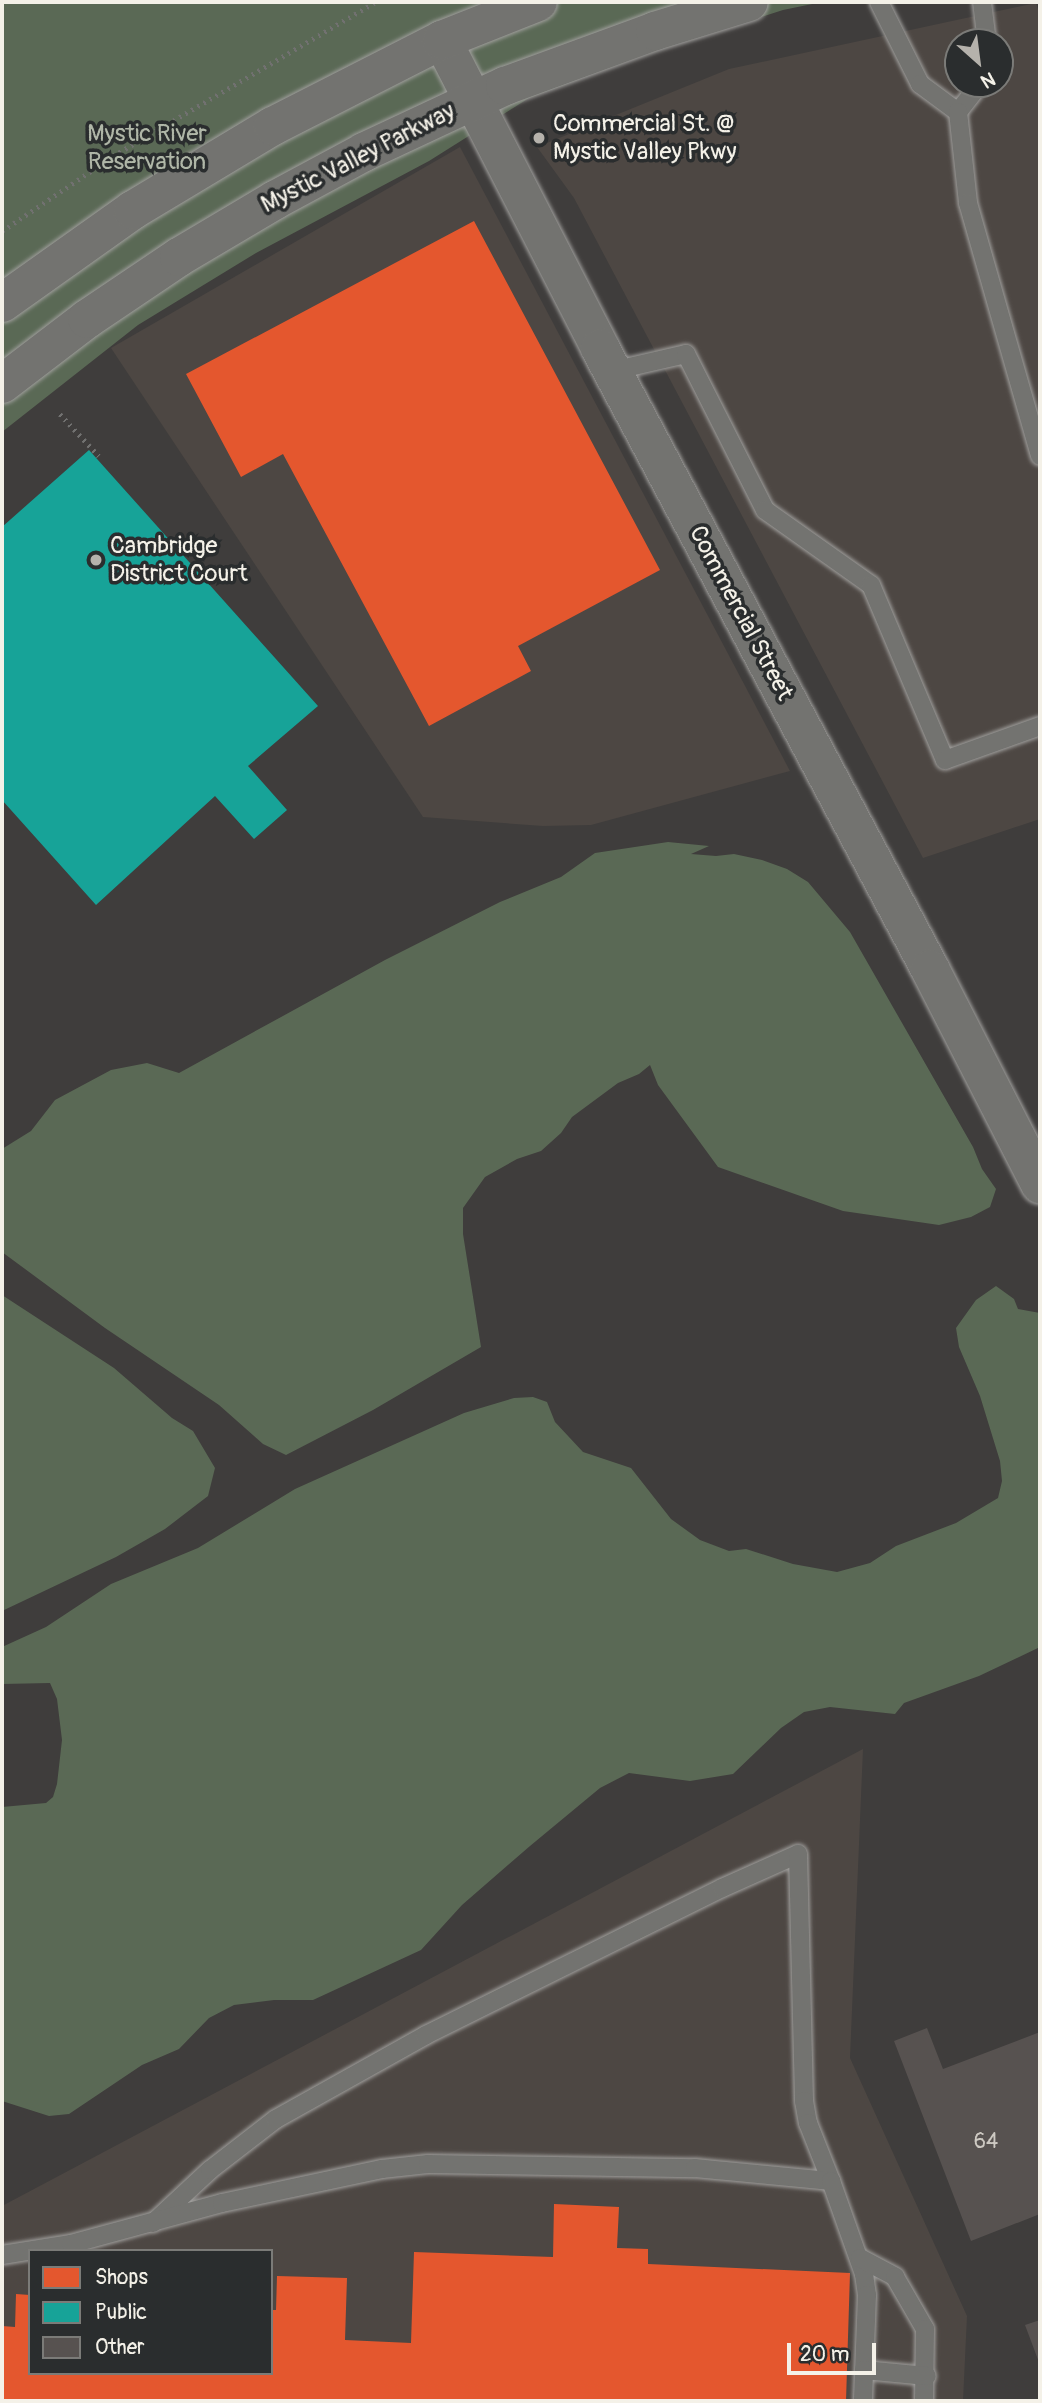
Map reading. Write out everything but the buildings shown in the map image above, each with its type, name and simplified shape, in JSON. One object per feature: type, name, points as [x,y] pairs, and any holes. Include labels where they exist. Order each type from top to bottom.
[{"type":"main road","points":[[2,303],[88,240],[226,153],[319,101],[442,40],[538,2]]},
{"type":"main road","name":"Mystic Valley Parkway","points":[[2,384],[133,287],[238,221],[352,158],[474,99],[603,49],[749,2]]},
{"type":"main road","name":"Commercial Street","points":[[442,40],[612,371],[930,969],[1040,1184]]},
{"type":"lane","points":[[879,2],[920,84],[958,112]]},
{"type":"lane","points":[[982,2],[985,28]]},
{"type":"lane","points":[[969,98],[958,112],[968,203],[1040,456]]},
{"type":"lane","points":[[612,371],[686,354],[765,510],[871,586],[945,760],[1040,726]]},
{"type":"lane","points":[[153,2223],[210,2170],[276,2119],[426,2035],[722,1888],[798,1854],[804,2101],[808,2123],[860,2258],[867,2295],[863,2401]]},
{"type":"lane","points":[[40,2249],[71,2244],[222,2203],[369,2171],[428,2164],[695,2168],[831,2181]]},
{"type":"lane","points":[[2,2255],[28,2251]]},
{"type":"lane","points":[[860,2258],[895,2277],[925,2329],[927,2376],[924,2401]]},
{"type":"lane","points":[[864,2370],[927,2376]]},
{"type":"path","points":[[2,231],[113,156],[375,2]]},
{"type":"path","points":[[60,414],[99,456]]},
{"type":"shaded area","points":[[1036,3],[1040,16],[1040,819],[923,858],[574,198],[537,147],[729,69]]},
{"type":"shaded area","points":[[460,147],[790,771],[591,825],[543,826],[423,817],[111,348]]},
{"type":"shaded area","points":[[863,1749],[850,2058],[967,2316],[963,2401],[2,2401],[2,2206]]},
{"type":"green space","name":"Mystic River Reservation","points":[[2,2],[822,2],[783,10],[649,53],[529,98],[429,161],[256,253],[138,325],[2,432]]},
{"type":"green space","points":[[668,842],[709,846],[691,854],[734,854],[762,860],[787,869],[808,882],[850,932],[973,1147],[982,1169],[996,1189],[990,1207],[971,1217],[939,1225],[843,1211],[718,1167],[658,1085],[650,1065],[639,1074],[618,1083],[572,1117],[561,1133],[541,1151],[517,1159],[485,1177],[463,1208],[463,1234],[481,1347],[373,1410],[286,1455],[263,1444],[219,1405],[105,1328],[2,1252],[2,1149],[31,1131],[55,1100],[111,1070],[147,1063],[179,1073],[385,960],[500,902],[561,877],[595,853]]},
{"type":"green space","points":[[996,1286],[1014,1299],[1018,1309],[1040,1313],[1040,1647],[979,1676],[904,1703],[895,1714],[830,1707],[804,1712],[781,1728],[733,1774],[690,1781],[629,1773],[600,1788],[530,1846],[462,1905],[421,1950],[313,2000],[274,2000],[234,2005],[209,2018],[179,2049],[142,2065],[69,2114],[49,2116],[2,2101],[2,1807],[46,1803],[53,1797],[62,1740],[57,1699],[50,1683],[2,1684],[2,1647],[46,1627],[111,1584],[198,1548],[295,1489],[464,1413],[514,1398],[533,1397],[547,1402],[555,1422],[583,1452],[631,1468],[671,1519],[700,1540],[729,1551],[746,1549],[793,1564],[837,1572],[870,1563],[896,1546],[956,1523],[998,1498],[1002,1481],[1000,1461],[980,1396],[959,1347],[956,1328],[976,1300]]},
{"type":"green space","points":[[2,1295],[114,1368],[172,1418],[193,1431],[215,1468],[208,1496],[165,1529],[116,1557],[2,1611]]},
{"type":"place","name":"Commercial St. @ Mystic Valley Pkwy","points":[[539,138]]},
{"type":"place","name":"Cambridge District Court","points":[[96,560]]}]
